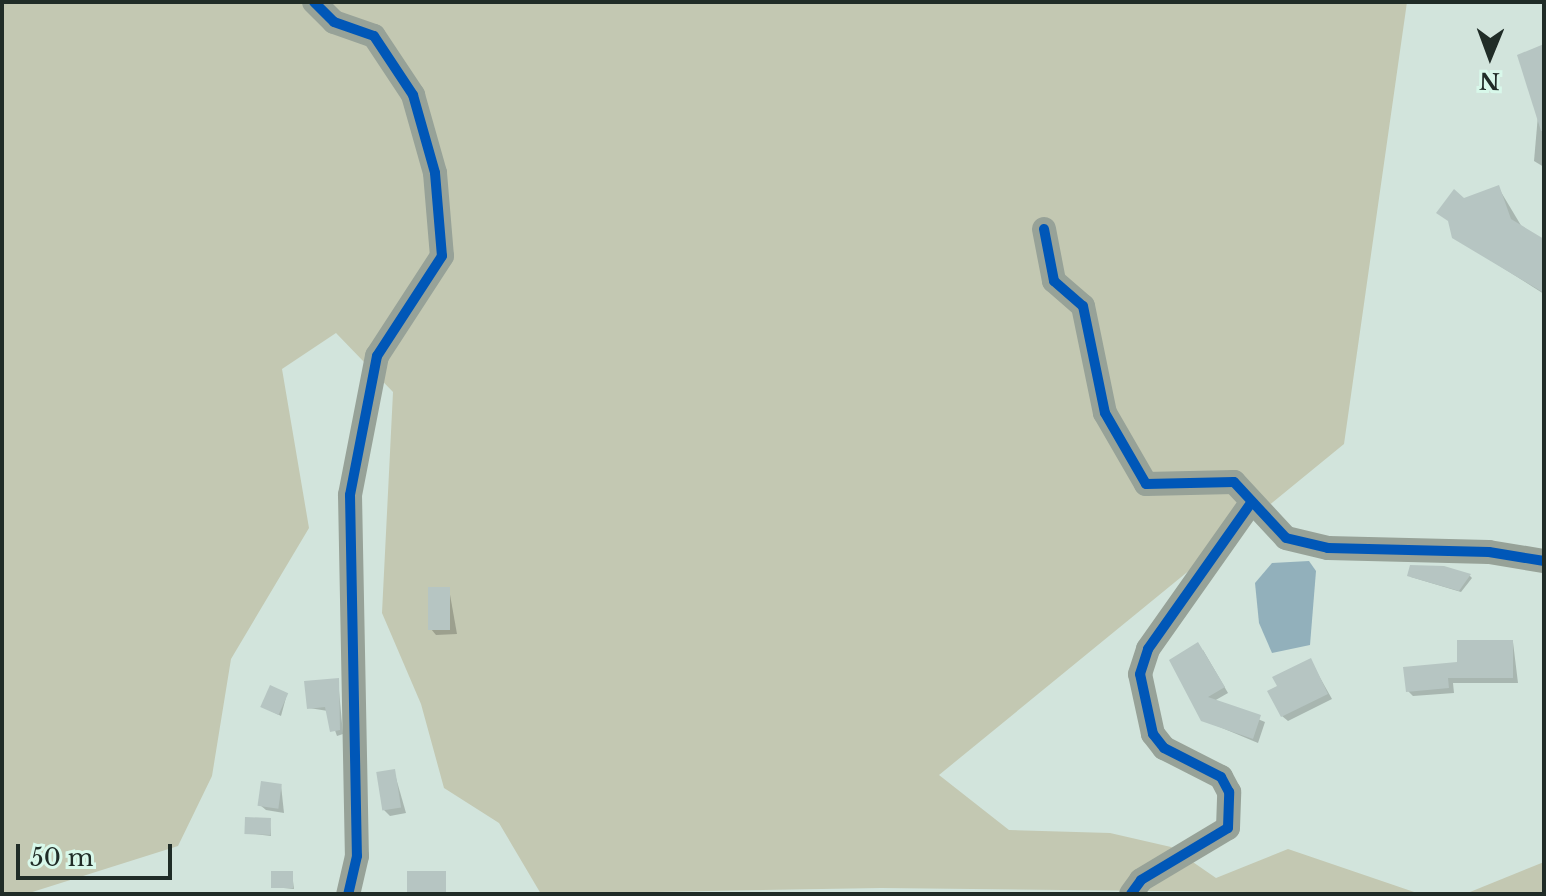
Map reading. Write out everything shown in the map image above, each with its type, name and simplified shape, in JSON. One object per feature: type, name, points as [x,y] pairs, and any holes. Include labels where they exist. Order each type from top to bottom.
[{"type":"street","points":[[314,2],[334,22],[374,36],[413,95],[435,173],[442,256],[377,356],[350,495],[357,856],[348,894]]},
{"type":"street","points":[[1044,229],[1054,281],[1083,306],[1105,413],[1135,474],[1146,484],[1234,482],[1286,538],[1328,548],[1489,552],[1544,561]]},
{"type":"street","points":[[1131,894],[1141,880],[1228,828],[1229,792],[1221,777],[1164,748],[1153,734],[1140,674],[1148,649],[1251,503]]},
{"type":"green space","points":[[2,2],[1407,2],[1344,444],[939,775],[1009,830],[1110,833],[1171,847],[1216,878],[1288,849],[1420,894],[881,888],[541,894],[499,823],[444,788],[421,704],[382,613],[393,392],[336,333],[282,369],[309,528],[231,659],[212,776],[178,846],[26,894],[2,894]]},
{"type":"green space","points":[[1544,862],[1544,894],[1465,894]]},
{"type":"water","points":[[1309,561],[1316,571],[1310,645],[1272,653],[1259,623],[1255,583],[1272,563]]},
{"type":"building","points":[[1544,44],[1544,131],[1541,131],[1517,55]]},
{"type":"building","points":[[1499,185],[1511,219],[1544,239],[1544,293],[1452,238],[1448,221],[1436,213],[1454,189],[1464,198]]},
{"type":"building","points":[[1410,565],[1444,566],[1471,574],[1459,591],[1407,576]]},
{"type":"building","points":[[428,587],[450,587],[450,630],[428,630]]},
{"type":"building","points":[[1457,640],[1513,640],[1513,678],[1448,678],[1449,688],[1406,692],[1403,667],[1457,662]]},
{"type":"building","points":[[1198,642],[1225,687],[1208,697],[1261,715],[1253,739],[1201,721],[1169,660]]},
{"type":"building","points":[[1311,658],[1328,694],[1281,717],[1267,691],[1277,686],[1272,677]]},
{"type":"building","points":[[339,678],[340,730],[330,732],[325,707],[307,709],[304,681]]},
{"type":"building","points":[[270,685],[288,693],[279,715],[260,707]]},
{"type":"building","points":[[395,769],[401,808],[382,810],[376,772]]},
{"type":"building","points":[[261,781],[282,784],[278,809],[258,806]]},
{"type":"building","points":[[245,817],[271,818],[270,835],[244,834]]},
{"type":"building","points":[[271,871],[293,871],[293,888],[271,888]]},
{"type":"building","points":[[407,871],[446,871],[446,894],[407,894]]},
{"type":"cycle path","points":[[314,2],[334,22],[374,36],[413,95],[435,173],[442,256],[377,356],[350,495],[357,856],[348,894]]},
{"type":"cycle path","points":[[1044,229],[1054,281],[1083,306],[1105,413],[1146,484],[1234,482],[1286,538],[1328,548],[1489,552],[1544,561]]},
{"type":"cycle path","points":[[1131,894],[1141,880],[1228,828],[1229,792],[1221,777],[1164,748],[1153,734],[1140,674],[1148,649],[1251,503]]}]
